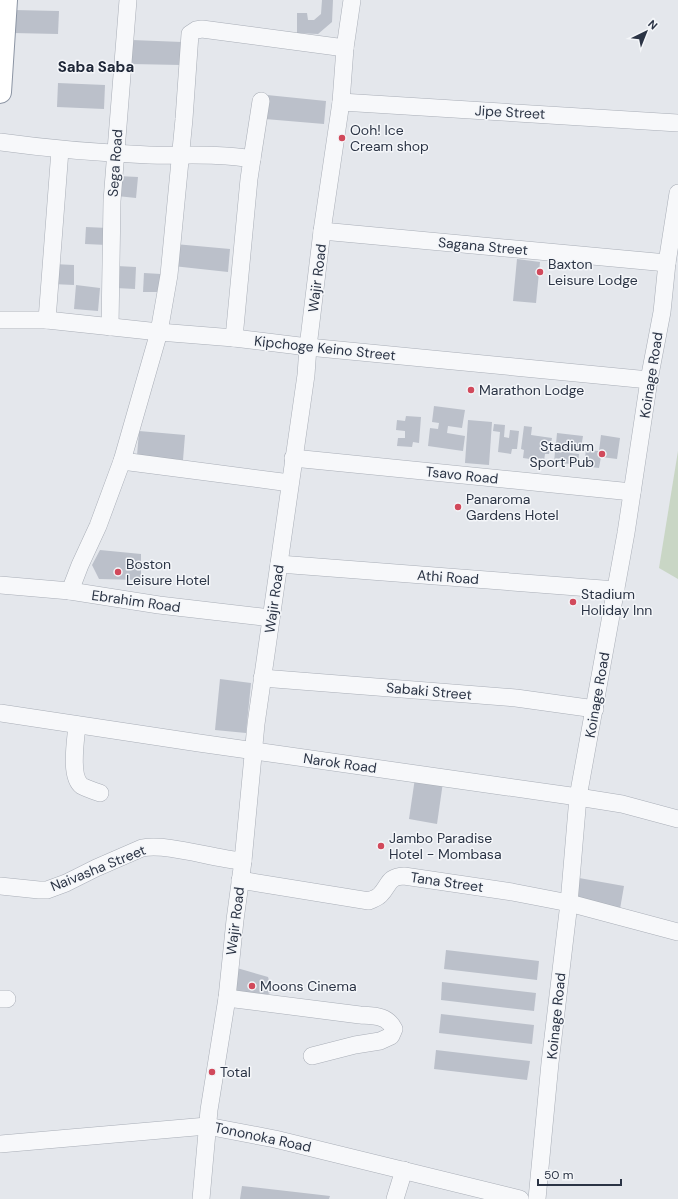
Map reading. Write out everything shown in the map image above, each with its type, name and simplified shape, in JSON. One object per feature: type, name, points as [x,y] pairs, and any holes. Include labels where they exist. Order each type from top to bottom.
[{"type":"highway","points":[[0,92],[6,0]]},
{"type":"street","name":"Sega Road","points":[[110,327],[112,201],[128,0]]},
{"type":"street","name":"Wajir Road","points":[[201,1199],[208,1126],[227,998],[262,678],[306,375],[322,231],[341,102],[345,48],[352,0]]},
{"type":"street","points":[[70,592],[80,565],[98,526],[122,461],[160,332],[169,275],[180,156],[188,40],[190,34],[202,29],[345,48]]},
{"type":"street","points":[[234,338],[249,179],[261,101]]},
{"type":"street","name":"Jipe Street","points":[[341,102],[678,123]]},
{"type":"street","points":[[0,142],[60,150],[116,154],[180,156],[223,155],[252,159]]},
{"type":"street","points":[[47,320],[60,150]]},
{"type":"street","name":"Koinage Road","points":[[537,1199],[551,1055],[569,903],[578,797],[616,590],[649,380],[662,312],[667,263],[678,198]]},
{"type":"street","name":"Sagana Street","points":[[322,231],[667,263]]},
{"type":"street","name":"Kipchoge Keino Street","points":[[0,320],[47,320],[649,380]]},
{"type":"street","name":"Tsavo Road","points":[[294,458],[632,492]]},
{"type":"street","points":[[122,461],[290,483]]},
{"type":"street","name":"Athi Road","points":[[279,564],[616,590]]},
{"type":"street","name":"Ebrahim Road","points":[[0,585],[70,592],[159,605],[271,618]]},
{"type":"street","name":"Sabaki Street","points":[[262,678],[516,698],[595,709]]},
{"type":"street","name":"Narok Road","points":[[0,713],[578,797],[622,804],[678,819]]},
{"type":"street","points":[[77,725],[74,769],[76,779],[82,786],[100,793]]},
{"type":"street","name":"Naivasha Street","points":[[0,886],[47,890],[66,883],[142,848],[148,847],[177,850],[228,860],[243,861]]},
{"type":"street","name":"Tana Street","points":[[240,880],[369,901],[380,895],[390,880],[394,877],[404,876],[512,892],[569,903],[678,932]]},
{"type":"street","points":[[227,998],[374,1016],[385,1019],[394,1029],[391,1036],[380,1041],[348,1046],[312,1056]]},
{"type":"street","name":"Tononoka Road","points":[[0,1144],[208,1126],[276,1139],[520,1199]]},
{"type":"street","points":[[395,1199],[404,1170]]},
{"type":"green space","points":[[678,451],[678,579],[659,568]]},
{"type":"building","points":[[322,0],[333,0],[332,22],[318,34],[297,33],[297,13],[307,13],[308,20],[314,20],[321,14]]},
{"type":"building","points":[[14,10],[59,11],[58,34],[13,33]]},
{"type":"building","points":[[132,40],[182,42],[181,65],[131,64]]},
{"type":"building","points":[[58,83],[105,85],[104,109],[57,107]]},
{"type":"building","points":[[267,95],[326,101],[324,124],[265,119]]},
{"type":"building","points":[[118,176],[138,177],[136,198],[117,196]]},
{"type":"building","points":[[86,227],[108,228],[107,245],[85,244]]},
{"type":"building","points":[[175,244],[230,249],[228,272],[173,266]]},
{"type":"building","points":[[517,259],[540,262],[536,303],[513,301]]},
{"type":"building","points":[[53,264],[74,265],[74,285],[52,284]]},
{"type":"building","points":[[117,266],[136,267],[135,289],[116,288]]},
{"type":"building","points":[[144,273],[161,274],[161,292],[143,292]]},
{"type":"building","points":[[76,285],[100,288],[98,311],[74,309]]},
{"type":"building","points":[[434,406],[465,410],[462,428],[448,426],[447,433],[465,436],[463,451],[428,446],[430,428],[438,429],[439,423],[432,422]]},
{"type":"building","points":[[406,416],[421,417],[419,443],[413,442],[412,447],[397,446],[398,438],[405,438],[405,431],[396,430],[397,420],[405,421]]},
{"type":"building","points":[[468,420],[492,422],[489,465],[465,463]]},
{"type":"building","points":[[494,424],[505,425],[504,437],[509,438],[510,430],[519,431],[517,449],[512,449],[511,454],[498,452],[500,432],[493,431]]},
{"type":"building","points":[[524,426],[532,427],[531,435],[552,438],[549,454],[545,454],[544,461],[523,458],[524,450],[521,449]]},
{"type":"building","points":[[139,431],[185,435],[183,460],[137,456]]},
{"type":"building","points":[[557,433],[583,436],[581,448],[570,447],[570,453],[579,454],[578,465],[554,462],[555,452],[564,452],[565,445],[556,444]]},
{"type":"building","name":"Stadium Sport Pub","points":[[601,435],[620,438],[617,459],[601,457],[599,468],[584,466],[586,450],[599,451]]},
{"type":"building","name":"Boston Leisure Hotel","points":[[100,550],[141,554],[141,580],[99,579],[92,565]]},
{"type":"building","points":[[220,679],[251,683],[246,733],[215,730]]},
{"type":"building","points":[[415,778],[443,782],[437,824],[409,819]]},
{"type":"building","points":[[579,878],[624,886],[620,909],[575,900]]},
{"type":"building","points":[[446,950],[539,961],[537,980],[444,969]]},
{"type":"building","name":"Moons Cinema","points":[[237,968],[268,977],[272,991],[260,1001],[237,996],[233,982]]},
{"type":"building","points":[[442,982],[536,993],[534,1011],[441,1000]]},
{"type":"building","points":[[441,1014],[534,1025],[532,1044],[439,1033]]},
{"type":"building","points":[[436,1050],[530,1061],[527,1080],[434,1069]]},
{"type":"building","points":[[242,1186],[330,1196],[329,1199],[240,1199]]},
{"type":"place","name":"Ooh! Ice Cream shop","points":[[342,138]]},
{"type":"place","name":"Baxton Leisure Lodge","points":[[540,272]]},
{"type":"place","name":"Marathon Lodge","points":[[471,390]]},
{"type":"place","name":"Stadium Sport Pub","points":[[602,454]]},
{"type":"place","name":"Panaroma Gardens Hotel","points":[[458,507]]},
{"type":"place","name":"Boston Leisure Hotel","points":[[118,572]]},
{"type":"place","name":"Stadium Holiday Inn","points":[[573,602]]},
{"type":"place","name":"Jambo Paradise Hotel - Mombasa","points":[[381,846]]},
{"type":"place","name":"Moons Cinema","points":[[252,986]]},
{"type":"place","name":"Total","points":[[212,1072]]},
{"type":"district","name":"Saba Saba","points":[[96,67]]}]
